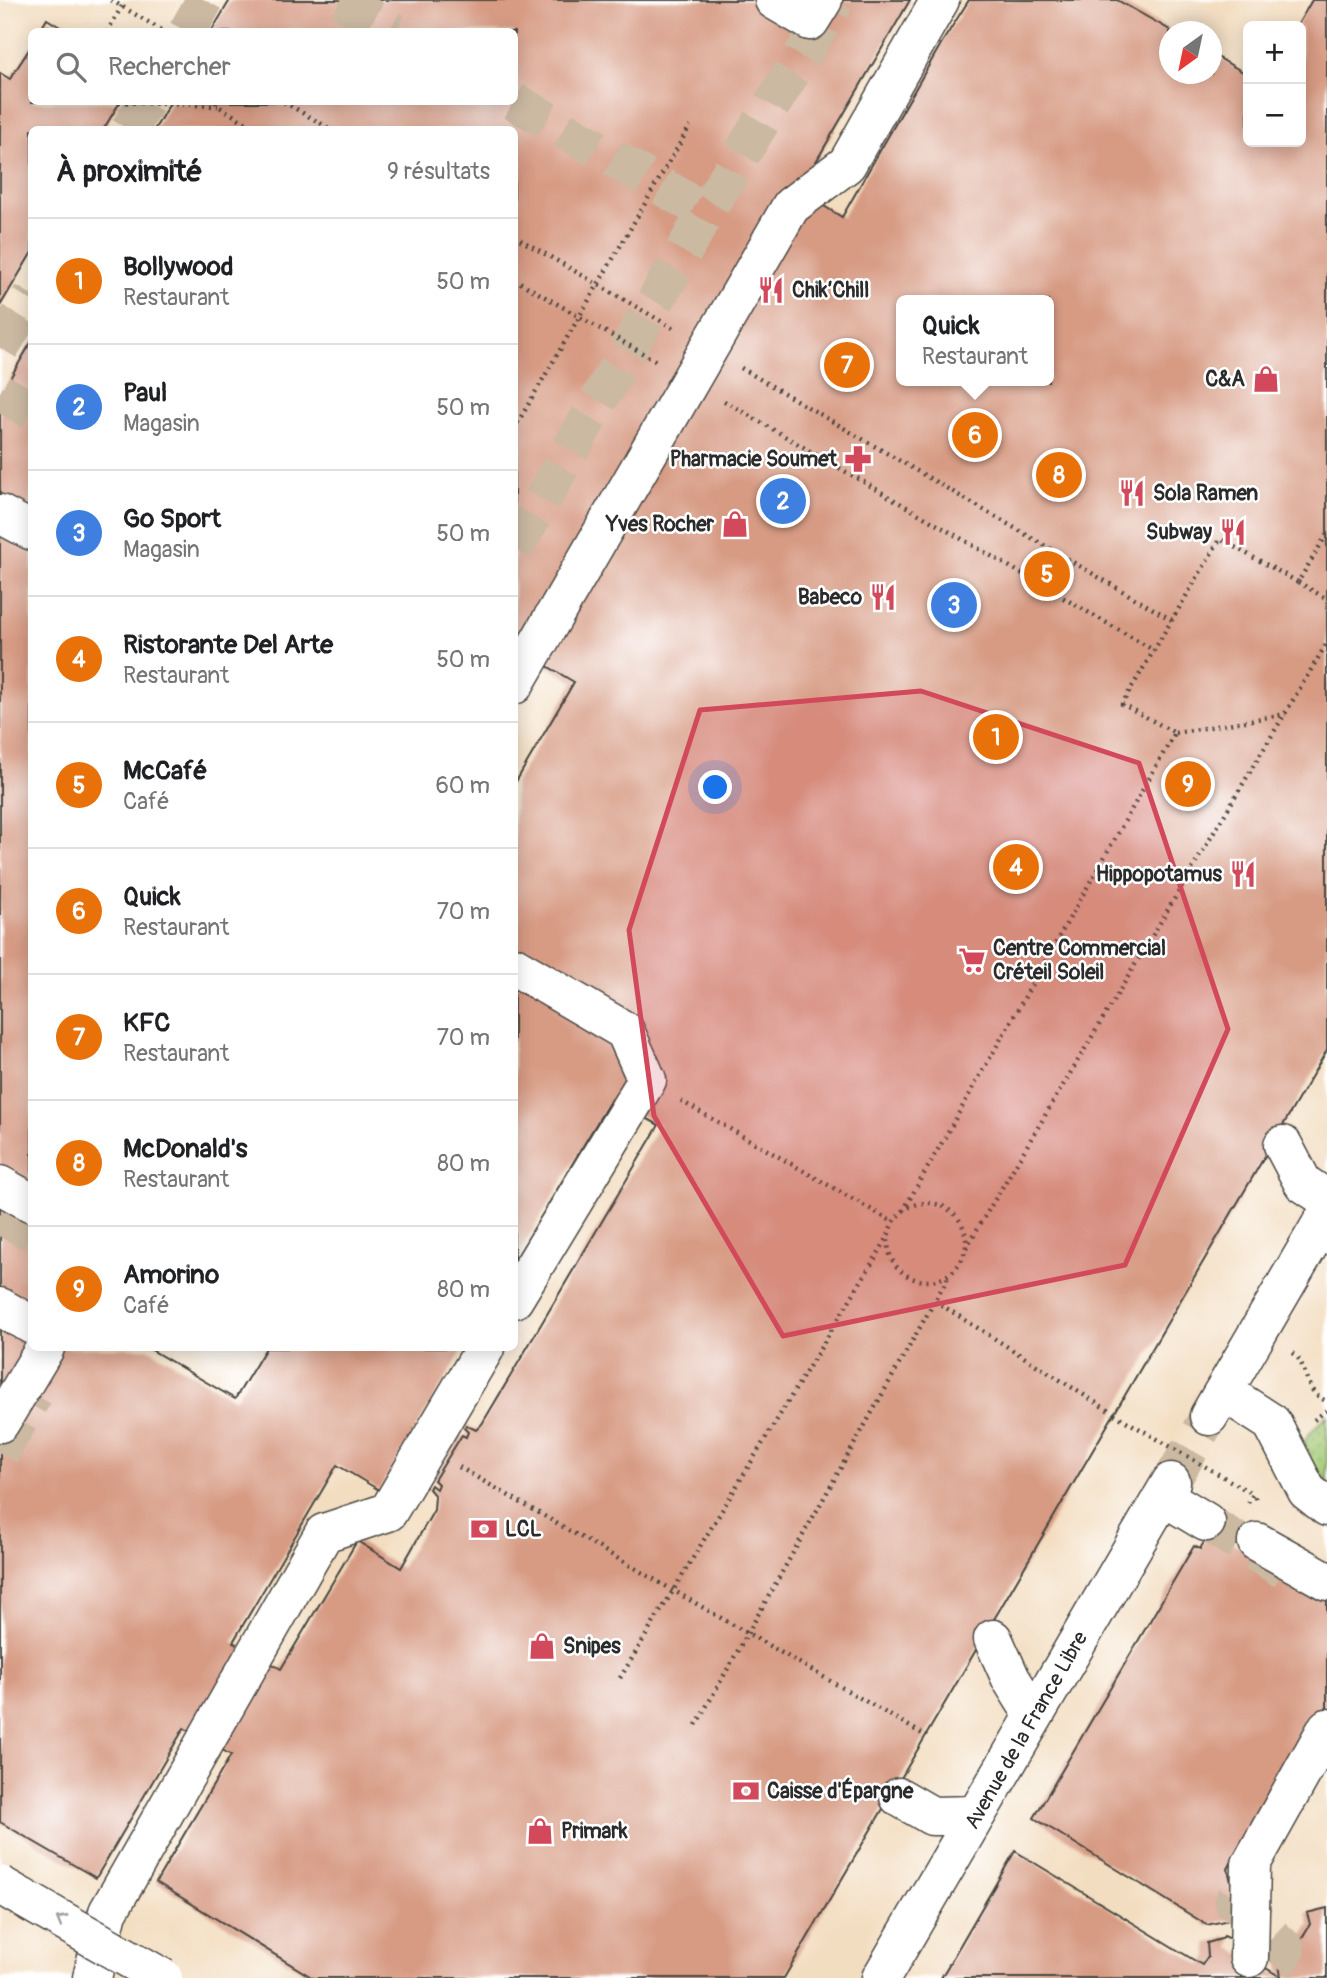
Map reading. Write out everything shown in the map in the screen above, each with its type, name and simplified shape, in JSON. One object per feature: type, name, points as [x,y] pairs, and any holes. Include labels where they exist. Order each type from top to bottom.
[{"type":"street","points":[[775,0],[810,21],[823,0]]},
{"type":"street","points":[[518,678],[791,206],[847,164],[940,0]]},
{"type":"street","points":[[0,514],[28,529]]},
{"type":"street","points":[[518,968],[625,1031],[647,1080],[518,1292]]},
{"type":"street","points":[[1283,1145],[1303,1183],[1327,1199]]},
{"type":"street","points":[[0,1185],[28,1201]]},
{"type":"street","points":[[1327,1214],[1217,1404],[1272,1423],[1307,1490],[1327,1507]]},
{"type":"street","points":[[0,1307],[28,1323]]},
{"type":"street","points":[[0,1423],[43,1351]]},
{"type":"street","points":[[92,1978],[108,1912],[324,1533],[388,1512],[483,1351]]},
{"type":"street","name":"Avenue de la France Libre","points":[[881,1978],[1167,1489],[1206,1522]]},
{"type":"street","points":[[1257,1542],[1327,1581]]},
{"type":"street","points":[[993,1639],[1011,1679],[1034,1716]]},
{"type":"street","points":[[1249,1958],[1251,1864],[1327,1728]]},
{"type":"street","points":[[899,1797],[932,1816],[976,1815]]},
{"type":"street","points":[[0,1885],[163,1978]]},
{"type":"path","points":[[111,0],[158,28]]},
{"type":"path","points":[[109,28],[122,6]]},
{"type":"path","points":[[219,105],[252,126]]},
{"type":"path","points":[[290,105],[325,126]]},
{"type":"path","points":[[518,422],[690,126]]},
{"type":"path","points":[[518,238],[598,285],[699,365],[1155,651]]},
{"type":"path","points":[[518,281],[580,317],[699,365],[1172,620]]},
{"type":"path","points":[[1298,582],[1327,534]]},
{"type":"path","points":[[1286,714],[1175,733],[1122,704],[1220,539],[1327,599]]},
{"type":"path","points":[[888,1237],[888,1250],[893,1262],[901,1272],[912,1279],[926,1282],[939,1280],[958,1267],[965,1248],[1327,643]]},
{"type":"path","points":[[620,1678],[888,1237],[893,1222],[903,1211],[1175,733]]},
{"type":"path","points":[[674,1097],[893,1222]]},
{"type":"path","points":[[903,1211],[928,1203],[941,1206],[961,1223],[965,1248]]},
{"type":"path","points":[[696,1725],[950,1274]]},
{"type":"path","points":[[935,1301],[1114,1414],[1253,1494]]},
{"type":"path","points":[[1289,1350],[1297,1356],[1306,1380],[1318,1397],[1327,1401]]},
{"type":"path","points":[[424,1448],[926,1736]]},
{"type":"highlighted area","points":[[921,691],[1139,763],[1228,1029],[1125,1265],[783,1336],[654,1116],[629,930],[700,710]]},
{"type":"green space","points":[[1327,1415],[1327,1493],[1302,1448],[1308,1435]]},
{"type":"building","name":"Centre Commercial Créteil Soleil","points":[[230,0],[910,0],[799,191],[842,217],[969,0],[1117,0],[1159,24],[1159,84],[1222,84],[1222,60],[1243,72],[1243,147],[1306,147],[1306,21],[1300,21],[1312,0],[1327,0],[1327,1050],[784,1978],[313,1978],[156,1882],[231,1755],[184,1728],[96,1878],[0,1822],[0,395],[28,348],[28,1351],[153,1351],[235,1399],[264,1351],[462,1351],[379,1490],[337,1465],[233,1642],[281,1669],[357,1541],[401,1568],[434,1510],[435,1496],[429,1489],[431,1485],[436,1489],[438,1484],[434,1480],[462,1435],[466,1437],[468,1432],[464,1428],[466,1425],[476,1430],[482,1424],[659,1125],[611,1099],[518,1255],[518,778],[574,682],[530,656],[518,677],[518,126],[156,126],[169,105],[518,105],[518,28],[213,28]]},
{"type":"building","points":[[47,19],[62,28],[41,28]]},
{"type":"building","points":[[28,51],[28,105],[118,105],[105,126],[28,126],[28,259],[0,306],[0,73],[10,79]]},
{"type":"building","points":[[1211,1530],[1327,1598],[1327,1710],[1246,1835],[1228,1869],[1232,1887],[1233,1919],[1207,1925],[1034,1818],[1194,1546],[1200,1549]]},
{"type":"building","points":[[1015,1851],[1202,1965],[1208,1956],[1207,1943],[1224,1936],[1231,1939],[1230,1947],[1281,1977],[1279,1964],[1288,1962],[1310,1924],[1307,1913],[1327,1908],[1327,1978],[941,1978]]},
{"type":"tunnel","points":[[189,28],[205,0]]},
{"type":"tunnel","points":[[341,0],[388,28]]},
{"type":"tunnel","points":[[518,542],[706,212],[836,0]]},
{"type":"tunnel","points":[[518,103],[706,212]]},
{"type":"tunnel","points":[[131,126],[144,105]]},
{"type":"tunnel","points":[[0,348],[28,302]]},
{"type":"tunnel","points":[[0,392],[28,409]]},
{"type":"tunnel","points":[[0,1215],[28,1231]]},
{"type":"tunnel","points":[[0,1453],[34,1394]]},
{"type":"tunnel","points":[[1171,1482],[1209,1416]]},
{"type":"tunnel","points":[[1206,1522],[1284,1570]]},
{"type":"tunnel","points":[[1236,1897],[1234,1901],[1286,1949],[1267,1978]]},
{"type":"place","name":"Chik’Chill","points":[[771,290]]},
{"type":"place","name":"KFC","points":[[847,365]]},
{"type":"place","name":"C&A","points":[[1266,379]]},
{"type":"place","name":"Quick","points":[[975,435]]},
{"type":"place","name":"Pharmacie Soumet","points":[[858,459]]},
{"type":"place","name":"McDonald's","points":[[1059,475]]},
{"type":"place","name":"Sola Ramen","points":[[1132,493]]},
{"type":"place","name":"Paul","points":[[783,501]]},
{"type":"place","name":"Yves Rocher","points":[[735,524]]},
{"type":"place","name":"Subway","points":[[1233,532]]},
{"type":"place","name":"McCafé","points":[[1047,574]]},
{"type":"place","name":"Babeco","points":[[883,597]]},
{"type":"place","name":"Go Sport","points":[[954,605]]},
{"type":"place","name":"Bollywood","points":[[996,737]]},
{"type":"place","name":"Amorino","points":[[1188,784]]},
{"type":"place","name":"Ristorante Del Arte","points":[[1016,867]]},
{"type":"place","name":"Hippopotamus","points":[[1243,874]]},
{"type":"place","name":"Centre Commercial Créteil Soleil","points":[[972,960]]},
{"type":"place","name":"LCL","points":[[484,1529]]},
{"type":"place","name":"Snipes","points":[[542,1646]]},
{"type":"place","name":"Caisse d'Épargne","points":[[746,1791]]},
{"type":"place","name":"Primark","points":[[540,1831]]}]
